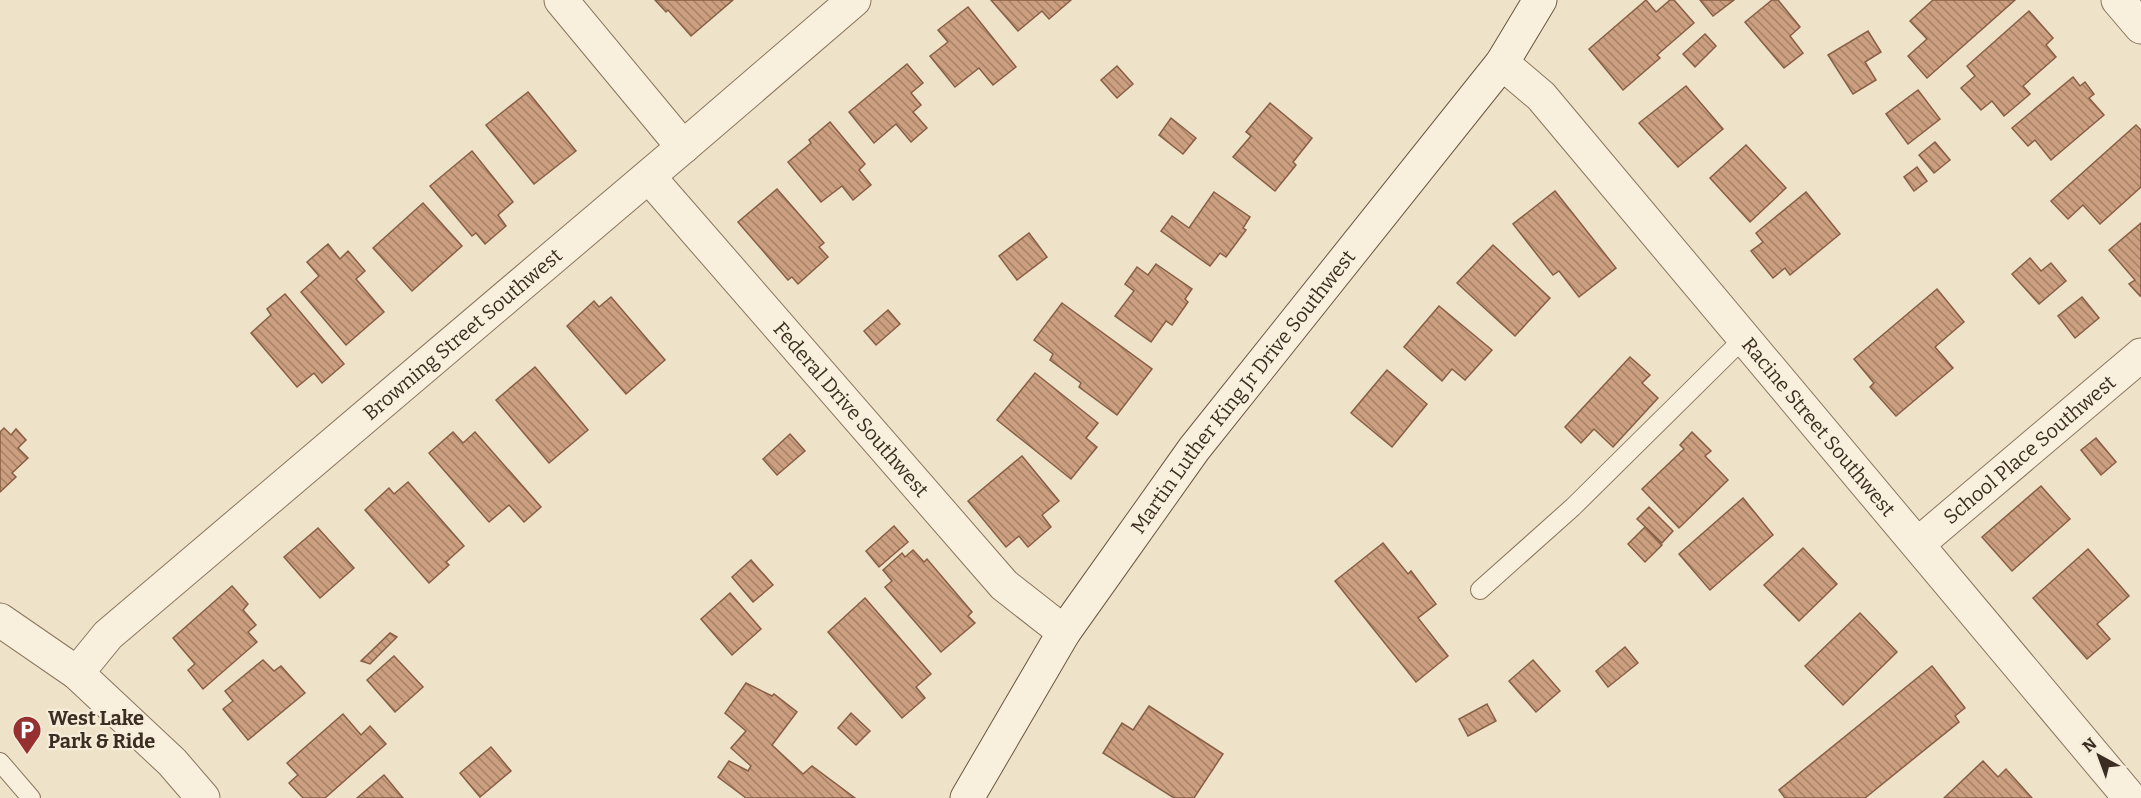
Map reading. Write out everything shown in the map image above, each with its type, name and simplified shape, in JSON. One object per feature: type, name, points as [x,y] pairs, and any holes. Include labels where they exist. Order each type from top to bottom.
[{"type":"street","points":[[561,0],[683,147]]},
{"type":"street","name":"Browning Street Southwest","points":[[77,673],[108,635],[649,177],[854,0]]},
{"type":"street","name":"Martin Luther King Jr Drive Southwest","points":[[966,798],[1064,632],[1194,448],[1502,63],[1540,0]]},
{"type":"street","points":[[2118,0],[2141,27]]},
{"type":"street","name":"Racine Street Southwest","points":[[1502,63],[1541,96],[2130,798]]},
{"type":"street","name":"Federal Drive Southwest","points":[[649,177],[1004,585],[1064,632]]},
{"type":"street","name":"School Place Southwest","points":[[1918,544],[2141,355]]},
{"type":"street","points":[[0,620],[77,673],[172,762],[203,798]]},
{"type":"lane","points":[[1480,590],[1573,507],[1744,338]]},
{"type":"lane","points":[[0,762],[31,798]]},
{"type":"building","points":[[655,0],[733,0],[691,36],[668,10],[666,12]]},
{"type":"building","points":[[991,0],[1071,0],[1049,19],[1042,11],[1018,31]]},
{"type":"building","points":[[1646,0],[1656,12],[1670,0],[1674,0],[1694,23],[1657,55],[1660,58],[1623,90],[1589,49]]},
{"type":"building","points":[[1700,0],[1734,0],[1713,16]]},
{"type":"building","points":[[1772,0],[1778,0],[1800,27],[1790,36],[1803,53],[1784,68],[1745,22]]},
{"type":"building","points":[[1933,0],[2015,0],[1927,78],[1908,56],[1927,39],[1910,21]]},
{"type":"building","points":[[968,7],[1016,67],[993,85],[979,68],[955,87],[930,56],[948,42],[938,30]]},
{"type":"building","points":[[2029,11],[2053,38],[2046,45],[2056,57],[2023,86],[2030,94],[2004,116],[1992,101],[1981,110],[1961,88],[1975,76],[1967,66]]},
{"type":"building","points":[[1868,31],[1881,52],[1865,62],[1876,80],[1853,94],[1828,55]]},
{"type":"building","points":[[1705,34],[1716,46],[1695,67],[1683,54]]},
{"type":"building","points":[[907,64],[923,83],[911,93],[921,105],[913,112],[927,128],[911,142],[896,124],[874,143],[849,112]]},
{"type":"building","points":[[1117,66],[1133,84],[1117,98],[1101,80]]},
{"type":"building","points":[[2073,77],[2080,86],[2085,82],[2094,94],[2089,98],[2104,115],[2051,160],[2035,140],[2028,146],[2012,128]]},
{"type":"building","points":[[1686,86],[1723,129],[1678,167],[1639,123]]},
{"type":"building","points":[[1918,90],[1940,119],[1908,144],[1886,114]]},
{"type":"building","points":[[528,92],[576,151],[534,184],[486,125]]},
{"type":"building","points":[[1270,103],[1312,138],[1293,162],[1296,165],[1275,191],[1233,157],[1251,136],[1246,132]]},
{"type":"building","points":[[1171,118],[1196,138],[1183,154],[1159,135]]},
{"type":"building","points":[[830,122],[865,164],[859,170],[871,185],[853,200],[842,186],[821,202],[788,162],[811,143],[809,140]]},
{"type":"building","points":[[2136,125],[2141,130],[2141,187],[2100,224],[2083,205],[2068,219],[2051,201]]},
{"type":"building","points":[[1935,142],[1950,160],[1934,173],[1919,155]]},
{"type":"building","points":[[1746,145],[1786,188],[1750,222],[1710,178]]},
{"type":"building","points":[[472,151],[513,202],[498,215],[506,226],[485,244],[476,233],[472,236],[430,186]]},
{"type":"building","points":[[1917,167],[1927,181],[1914,191],[1904,177]]},
{"type":"building","points":[[777,189],[824,243],[819,247],[828,257],[798,284],[792,277],[788,280],[738,222]]},
{"type":"building","points":[[1555,191],[1616,268],[1579,297],[1559,271],[1553,275],[1513,224]]},
{"type":"building","points":[[1214,192],[1250,217],[1243,228],[1246,230],[1226,257],[1220,253],[1210,266],[1161,231],[1172,216],[1189,228]]},
{"type":"building","points":[[1806,192],[1840,234],[1790,275],[1785,268],[1773,278],[1751,251],[1763,242],[1756,233]]},
{"type":"building","points":[[423,203],[462,246],[412,291],[373,248]]},
{"type":"building","points":[[2141,223],[2140,296],[2129,284],[2135,280],[2109,250]]},
{"type":"building","points":[[1029,233],[1047,257],[1017,280],[999,256]]},
{"type":"building","points":[[328,244],[340,259],[348,251],[365,271],[356,279],[384,312],[346,345],[301,292],[319,276],[307,262]]},
{"type":"building","points":[[1493,245],[1550,298],[1515,336],[1457,283]]},
{"type":"building","points":[[2030,258],[2041,271],[2051,263],[2066,281],[2039,304],[2012,274]]},
{"type":"building","points":[[1156,264],[1192,289],[1185,299],[1188,302],[1172,325],[1166,321],[1151,342],[1115,316],[1134,291],[1125,284],[1137,267],[1148,275]]},
{"type":"building","points":[[1937,289],[1964,322],[1935,347],[1953,368],[1896,416],[1870,387],[1874,383],[1854,359]]},
{"type":"building","points":[[285,294],[344,364],[322,383],[314,373],[297,387],[251,333],[271,315],[267,309]]},
{"type":"building","points":[[611,297],[665,360],[626,394],[567,326],[594,301],[599,307]]},
{"type":"building","points":[[2082,297],[2099,318],[2075,338],[2058,316]]},
{"type":"building","points":[[1062,303],[1152,369],[1117,415],[1079,387],[1081,383],[1050,360],[1053,354],[1034,340]]},
{"type":"building","points":[[1439,306],[1492,350],[1465,380],[1452,369],[1442,381],[1404,347]]},
{"type":"building","points":[[888,310],[900,324],[876,345],[864,331]]},
{"type":"building","points":[[1630,357],[1650,375],[1642,383],[1658,398],[1613,447],[1594,429],[1581,443],[1565,427]]},
{"type":"building","points":[[535,367],[588,430],[549,463],[496,400]]},
{"type":"building","points":[[1387,370],[1427,404],[1392,447],[1351,413]]},
{"type":"building","points":[[1035,373],[1098,423],[1086,438],[1097,447],[1071,479],[997,420]]},
{"type":"building","points":[[4,428],[11,435],[16,429],[26,440],[18,448],[28,458],[12,473],[16,477],[0,492],[0,432]]},
{"type":"building","points":[[453,432],[463,443],[475,432],[541,507],[524,522],[509,505],[489,522],[429,453]]},
{"type":"building","points":[[1692,432],[1711,451],[1705,456],[1728,480],[1679,528],[1642,489],[1684,449],[1680,445]]},
{"type":"building","points":[[790,434],[805,451],[777,475],[763,459]]},
{"type":"building","points":[[2096,438],[2116,462],[2101,475],[2081,450]]},
{"type":"building","points":[[1022,456],[1059,501],[1042,515],[1051,527],[1028,547],[1019,536],[1006,547],[968,501]]},
{"type":"building","points":[[408,482],[464,546],[446,562],[449,565],[429,583],[365,510],[389,488],[394,494]]},
{"type":"building","points":[[2041,486],[2070,519],[2012,571],[1982,537]]},
{"type":"building","points":[[1743,498],[1773,535],[1710,590],[1679,554]]},
{"type":"building","points":[[1649,507],[1673,531],[1662,543],[1637,519]]},
{"type":"building","points":[[894,526],[908,542],[879,567],[866,551]]},
{"type":"building","points":[[1645,527],[1662,545],[1645,562],[1628,544]]},
{"type":"building","points":[[318,528],[354,568],[320,598],[284,557]]},
{"type":"building","points":[[1383,543],[1408,574],[1411,571],[1436,604],[1418,618],[1448,656],[1416,682],[1335,581]]},
{"type":"building","points":[[1803,548],[1837,584],[1799,621],[1764,585]]},
{"type":"building","points":[[2088,549],[2129,596],[2097,624],[2110,639],[2087,659],[2033,598]]},
{"type":"building","points":[[913,550],[924,562],[927,559],[972,612],[968,616],[975,623],[941,652],[885,587],[892,581],[883,570],[902,553],[905,557]]},
{"type":"building","points":[[751,560],[773,585],[753,602],[732,577]]},
{"type":"building","points":[[232,586],[248,604],[243,610],[256,625],[248,632],[257,642],[203,689],[188,670],[195,664],[173,638]]},
{"type":"building","points":[[730,593],[761,629],[732,655],[701,619]]},
{"type":"building","points":[[865,598],[931,674],[916,687],[925,698],[902,718],[828,632]]},
{"type":"building","points":[[1860,613],[1897,652],[1843,705],[1805,666]]},
{"type":"building","points":[[390,633],[397,637],[370,664],[361,661]]},
{"type":"building","points":[[1625,647],[1638,663],[1608,687],[1596,671]]},
{"type":"building","points":[[394,656],[423,687],[395,712],[367,680]]},
{"type":"building","points":[[263,660],[274,671],[281,666],[305,693],[248,740],[223,709],[233,701],[225,691]]},
{"type":"building","points":[[1533,660],[1560,691],[1536,712],[1509,681]]},
{"type":"building","points":[[1932,666],[1965,708],[1955,716],[1959,722],[1865,798],[1785,798],[1779,790]]},
{"type":"building","points":[[746,683],[772,696],[774,694],[797,712],[772,745],[803,774],[812,766],[855,798],[746,798],[718,777],[729,761],[748,771],[751,766],[731,748],[746,731],[725,713]]},
{"type":"building","points":[[1487,704],[1496,721],[1468,736],[1459,719]]},
{"type":"building","points":[[1149,706],[1223,754],[1194,798],[1174,798],[1103,753],[1122,723],[1133,730]]},
{"type":"building","points":[[851,713],[870,731],[856,745],[838,728]]},
{"type":"building","points":[[343,714],[361,735],[370,726],[386,744],[325,798],[303,798],[289,783],[298,775],[287,763]]},
{"type":"building","points":[[491,747],[511,771],[480,797],[460,773]]},
{"type":"building","points":[[1983,761],[1998,777],[2006,769],[2032,798],[1944,798]]},
{"type":"building","points":[[384,775],[403,798],[357,798]]},
{"type":"place","name":"West Lake Park & Ride","points":[[27,756]]}]
